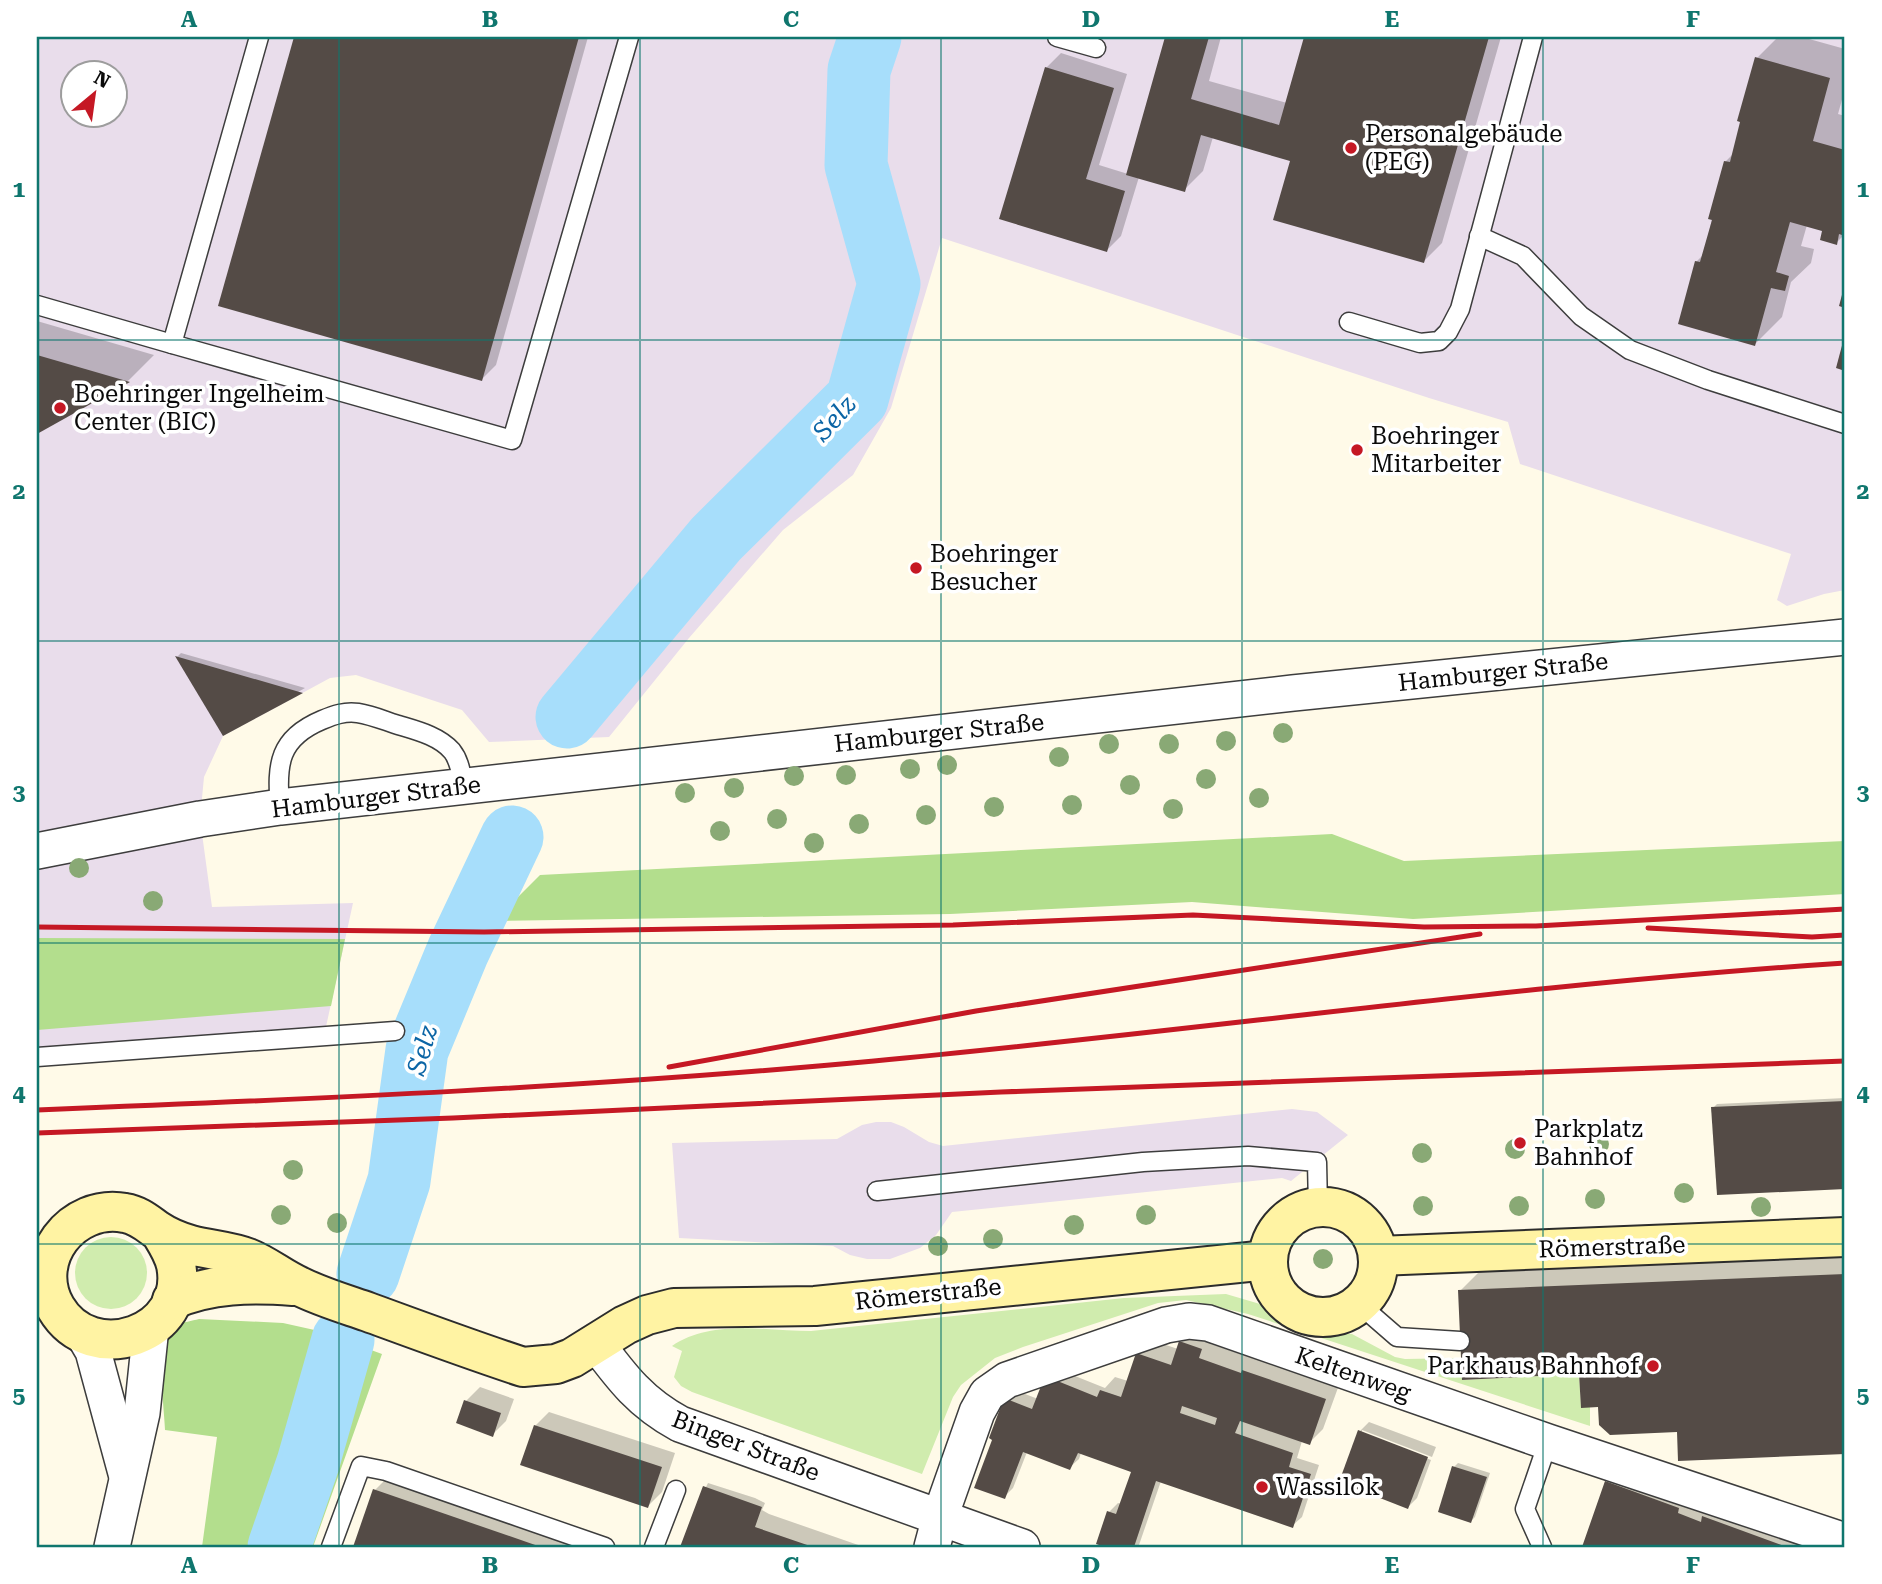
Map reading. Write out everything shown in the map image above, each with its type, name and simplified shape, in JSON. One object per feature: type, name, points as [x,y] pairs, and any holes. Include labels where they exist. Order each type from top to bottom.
[{"type":"main road","points":[[1335,1208],[1350,1214],[1364,1225],[1373,1239],[1378,1256],[1377,1274],[1370,1290],[1359,1304],[1344,1313],[1326,1317],[1308,1315],[1291,1307],[1278,1295],[1270,1279],[1268,1260],[1273,1238],[1288,1218],[1302,1210],[1335,1208]]},
{"type":"main road","points":[[298,1286],[256,1283],[194,1290],[136,1336],[100,1340],[83,1334],[62,1316],[43,1285],[51,1255],[60,1238],[55,1224],[108,1211],[127,1213],[145,1220],[160,1232],[190,1245],[247,1258],[298,1286],[523,1367],[556,1364],[572,1358],[596,1343]]},
{"type":"main road","points":[[160,1232],[170,1248],[176,1266],[177,1283],[162,1313]]},
{"type":"main road","name":"Römerstraße","points":[[1378,1256],[1845,1237]]},
{"type":"main road","name":"Römerstraße","points":[[596,1343],[647,1315],[674,1308],[815,1306],[1268,1260]]},
{"type":"street","name":"Hamburger Straße","points":[[37,851],[200,819],[280,807],[1293,693],[1845,637]]},
{"type":"street","points":[[113,1547],[162,1313]]},
{"type":"street","name":"Keltenweg","points":[[936,1532],[977,1412],[987,1394],[1007,1380],[1166,1325],[1189,1321],[1208,1324],[1845,1541]]},
{"type":"street","points":[[83,1334],[93,1351],[127,1477]]},
{"type":"street","name":"Binger Straße","points":[[596,1343],[635,1393],[680,1424],[936,1532],[1022,1547]]},
{"type":"lane","points":[[172,344],[258,37]]},
{"type":"lane","points":[[37,305],[512,440],[629,37]]},
{"type":"lane","points":[[1058,37],[1096,48]]},
{"type":"lane","points":[[1349,322],[1420,343],[1439,341],[1448,332],[1460,309],[1533,37]]},
{"type":"lane","points":[[1479,236],[1523,256],[1581,316],[1630,351],[1708,380],[1845,424]]},
{"type":"lane","points":[[280,807],[278,782],[282,757],[293,737],[305,727],[344,712],[359,713],[435,738],[450,748],[458,758],[464,786]]},
{"type":"lane","points":[[37,1057],[395,1031]]},
{"type":"lane","points":[[877,1191],[1116,1164],[1248,1156],[1317,1163],[1318,1207]]},
{"type":"lane","points":[[1359,1304],[1397,1337],[1461,1341]]},
{"type":"lane","points":[[1542,1547],[1525,1508],[1548,1442]]},
{"type":"lane","points":[[331,1547],[361,1466],[386,1471],[605,1547]]},
{"type":"lane","points":[[654,1547],[676,1490]]},
{"type":"shaded area","points":[[37,37],[1845,37],[1845,590],[1787,606],[1777,600],[1791,554],[1520,464],[1508,422],[942,238],[891,408],[853,475],[783,530],[689,638],[609,737],[489,742],[462,710],[356,675],[330,678],[223,736],[204,777],[200,819],[212,907],[353,903],[322,1045],[37,1064]]},
{"type":"shaded area","points":[[1292,1109],[1317,1112],[1348,1135],[1291,1181],[1282,1178],[952,1212],[936,1235],[920,1248],[890,1259],[867,1259],[850,1255],[833,1246],[679,1238],[672,1143],[837,1139],[862,1125],[891,1122],[929,1142],[943,1146]]},
{"type":"green space","points":[[1332,834],[1404,861],[1845,841],[1845,894],[1413,919],[1192,902],[950,914],[494,921],[540,875]]},
{"type":"green space","points":[[37,938],[345,939],[331,1006],[37,1030]]},
{"type":"green space","points":[[111,1237],[131,1243],[141,1253],[147,1273],[141,1293],[131,1303],[111,1309],[91,1303],[81,1293],[75,1273],[81,1253],[91,1243]]},
{"type":"green space","points":[[1226,1294],[1260,1304],[1292,1325],[1306,1330],[1352,1334],[1395,1357],[1461,1358],[1462,1380],[1579,1374],[1581,1407],[1590,1407],[1590,1426],[1248,1314],[1186,1300],[1158,1303],[995,1358],[961,1385],[953,1397],[922,1474],[692,1392],[681,1386],[674,1377],[682,1351],[672,1346],[704,1332],[722,1329],[811,1331],[1124,1298]]},
{"type":"green space","points":[[199,1319],[283,1323],[319,1331],[382,1354],[313,1547],[202,1547],[217,1437],[165,1430],[162,1390],[163,1358],[170,1333],[177,1325]]},
{"type":"building","points":[[294,37],[579,37],[482,381],[218,306]]},
{"type":"building","name":"Personalgebäude (PEG)","points":[[1165,37],[1209,37],[1191,99],[1279,125],[1304,37],[1489,37],[1424,263],[1273,220],[1290,161],[1201,135],[1185,192],[1126,175]]},
{"type":"building","points":[[1755,57],[1830,78],[1813,141],[1845,150],[1845,236],[1839,234],[1837,245],[1820,240],[1822,231],[1790,222],[1776,272],[1789,276],[1785,291],[1771,288],[1755,346],[1678,324],[1695,261],[1700,262],[1712,220],[1708,219],[1724,161],[1730,162],[1740,122],[1737,121]]},
{"type":"building","points":[[1045,67],[1114,88],[1086,179],[1125,191],[1107,252],[999,219]]},
{"type":"building","points":[[1845,291],[1845,308],[1839,306]]},
{"type":"building","points":[[1845,338],[1845,371],[1836,368]]},
{"type":"building","name":"Boehringer Ingelheim Center (BIC)","points":[[37,355],[130,382],[37,434]]},
{"type":"building","points":[[175,656],[303,693],[223,736]]},
{"type":"building","points":[[1845,1101],[1845,1189],[1717,1195],[1711,1107]]},
{"type":"building","name":"Parkhaus Bahnhof","points":[[1845,1274],[1845,1454],[1678,1461],[1677,1432],[1610,1435],[1599,1425],[1598,1407],[1581,1408],[1579,1374],[1462,1380],[1458,1290]]},
{"type":"building","points":[[1179,1341],[1202,1349],[1199,1358],[1326,1399],[1310,1445],[1240,1421],[1235,1433],[1293,1453],[1289,1467],[1311,1474],[1293,1528],[1156,1481],[1134,1547],[1105,1547],[1096,1544],[1107,1511],[1116,1514],[1131,1472],[1078,1453],[1070,1470],[1023,1452],[1005,1499],[974,1488],[1004,1398],[1032,1409],[1041,1386],[1055,1380],[1097,1397],[1100,1390],[1121,1397],[1136,1353],[1171,1365]],"holes":[[[1182,1406],[1217,1418],[1215,1425],[1180,1413]]]},
{"type":"building","points":[[464,1400],[501,1413],[493,1437],[456,1423]]},
{"type":"building","points":[[534,1425],[662,1467],[648,1508],[520,1465]]},
{"type":"building","points":[[1358,1430],[1428,1457],[1408,1509],[1339,1482]]},
{"type":"building","points":[[1452,1466],[1487,1477],[1471,1523],[1438,1512]]},
{"type":"building","points":[[1605,1481],[1679,1508],[1678,1513],[1701,1522],[1702,1516],[1787,1547],[1582,1547]]},
{"type":"building","points":[[703,1486],[762,1507],[755,1527],[813,1547],[680,1547]]},
{"type":"building","points":[[373,1489],[541,1547],[353,1547]]},
{"type":"waterway","name":"Selz","points":[[567,717],[716,539],[857,399],[889,284],[856,165],[859,70],[870,37]]},
{"type":"waterway","name":"Selz","points":[[368,1274],[399,1181],[417,1050],[458,951],[512,837]]},
{"type":"waterway","name":"Selz","points":[[279,1547],[308,1463],[343,1340]]},
{"type":"railway","points":[[37,927],[484,932],[953,925],[1193,915],[1424,927],[1536,926],[1845,909]]},
{"type":"railway","points":[[1648,928],[1812,937],[1845,935]]},
{"type":"railway","points":[[669,1067],[976,1011],[1480,934]]},
{"type":"railway","points":[[37,1110],[456,1091],[770,1070],[995,1049],[1480,995],[1845,963]]},
{"type":"railway","points":[[37,1133],[453,1118],[1001,1092],[1845,1061]]},
{"type":"place","name":"Personalgebäude (PEG)","points":[[1351,148]]},
{"type":"place","name":"Boehringer Ingelheim Center (BIC)","points":[[60,408]]},
{"type":"place","name":"Boehringer Mitarbeiter","points":[[1357,450]]},
{"type":"place","name":"Boehringer Besucher","points":[[916,568]]},
{"type":"place","name":"Parkplatz Bahnhof","points":[[1520,1143]]},
{"type":"place","name":"Parkhaus Bahnhof","points":[[1653,1366]]},
{"type":"place","name":"Wassilok","points":[[1262,1487]]}]
